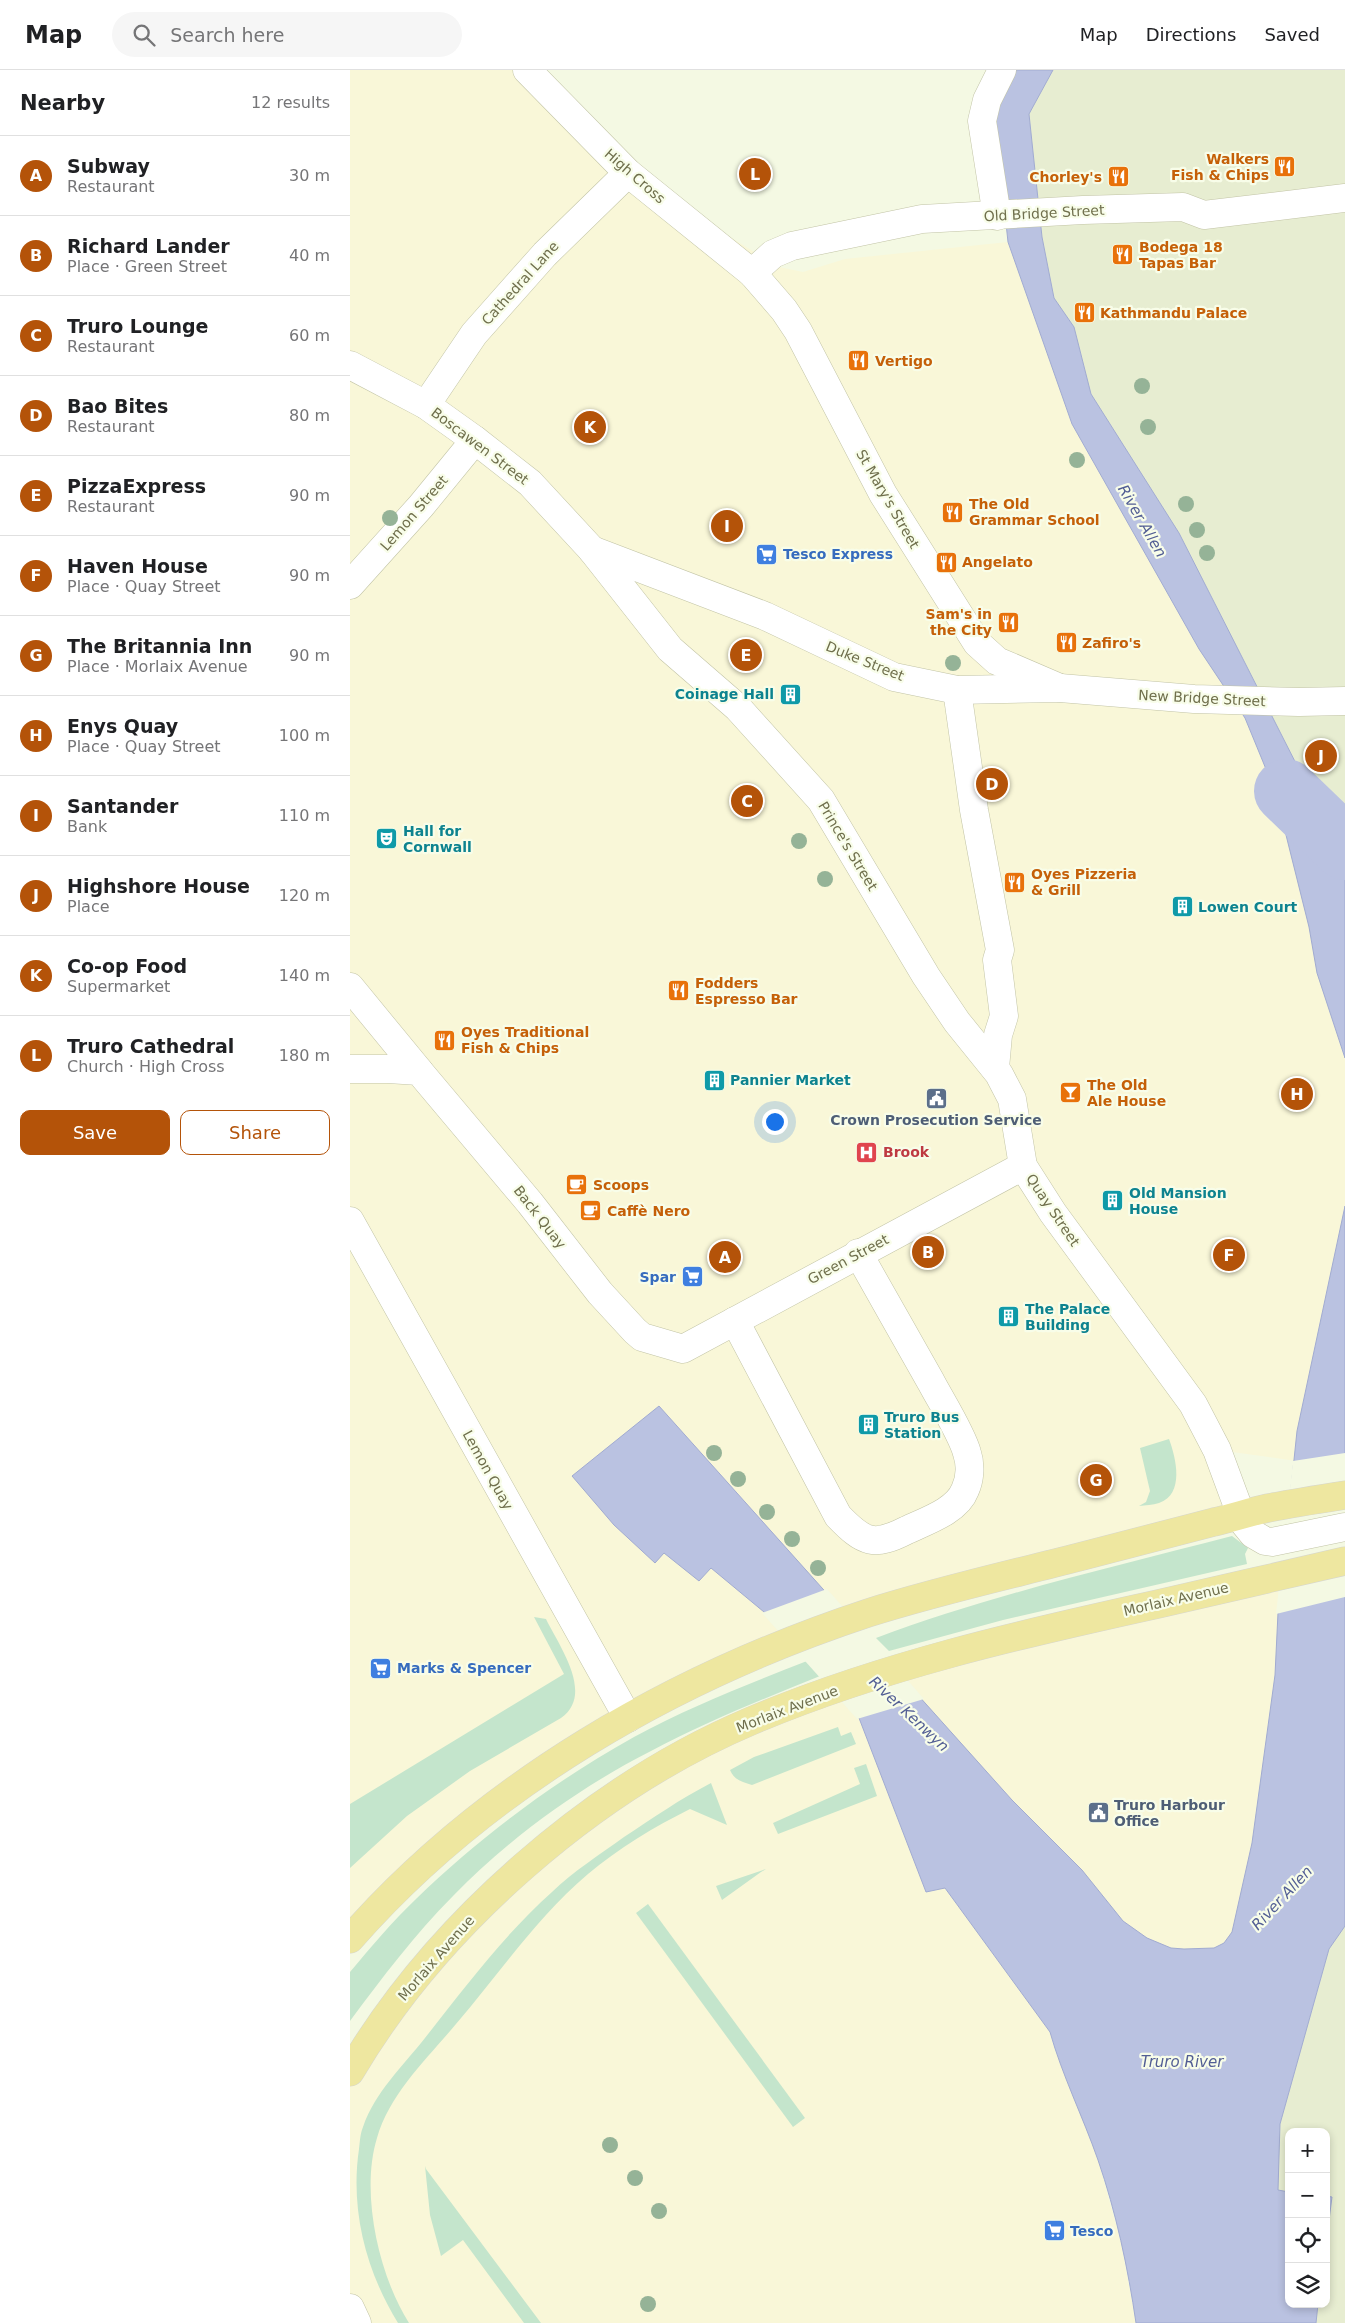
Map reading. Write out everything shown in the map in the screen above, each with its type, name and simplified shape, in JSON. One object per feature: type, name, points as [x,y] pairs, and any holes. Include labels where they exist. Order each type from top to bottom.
[{"type":"highway","points":[[350,1939],[372,1914],[438,1850],[548,1767],[628,1718],[724,1669],[868,1613],[950,1589],[1253,1512],[1345,1495]]},
{"type":"highway","name":"Morlaix Avenue","points":[[350,2072],[380,2025],[456,1931],[545,1849],[611,1798],[644,1776],[750,1721],[913,1664],[1072,1622],[1345,1561]]},
{"type":"street","name":"High Cross","points":[[528,70],[628,172],[752,273]]},
{"type":"street","points":[[997,216],[982,121],[987,100],[1002,70]]},
{"type":"street","name":"Cathedral Lane","points":[[426,406],[474,334],[545,254],[628,172]]},
{"type":"street","name":"Old Bridge Street","points":[[752,273],[774,254],[803,243],[922,219],[1082,210],[1183,207],[1204,215],[1345,198]]},
{"type":"street","name":"St Mary's Street","points":[[752,273],[784,310],[798,331],[883,494],[976,643],[997,661],[1060,688]]},
{"type":"street","name":"Boscawen Street","points":[[350,365],[426,406],[475,440],[530,483],[592,550],[670,649]]},
{"type":"street","name":"Lemon Street","points":[[350,585],[475,440]]},
{"type":"street","name":"Boscawen Street","points":[[592,550],[765,616]]},
{"type":"street","name":"Duke Street","points":[[765,616],[894,677],[957,690],[1060,688]]},
{"type":"street","name":"Prince's Street","points":[[670,649],[738,708],[821,800],[926,976],[957,1022],[995,1068]]},
{"type":"street","name":"New Bridge Street","points":[[1060,688],[1120,694],[1299,702],[1345,701]]},
{"type":"street","points":[[957,690],[974,810],[1000,950],[996,960],[1004,1016],[998,1035],[995,1068]]},
{"type":"street","name":"Back Quay","points":[[350,986],[419,1072],[474,1135],[600,1293],[642,1337],[672,1347]]},
{"type":"street","name":"Quay Street","points":[[995,1068],[1012,1099],[1023,1166],[1053,1213],[1193,1404],[1253,1512]]},
{"type":"street","points":[[350,1069],[388,1069],[419,1072]]},
{"type":"street","name":"Green Street","points":[[672,1347],[682,1349],[1023,1166]]},
{"type":"street","name":"Lemon Quay","points":[[350,1221],[628,1718]]},
{"type":"street","points":[[735,1321],[828,1500],[838,1516],[851,1530],[866,1538],[882,1542],[929,1520],[956,1504],[965,1492],[970,1464],[967,1452],[938,1395],[858,1254]]},
{"type":"street","points":[[1253,1512],[1253,1534],[1265,1541],[1272,1542],[1345,1527]]},
{"type":"street","points":[[350,2308],[357,2323]]},
{"type":"shaded area","points":[[350,70],[530,70],[702,220],[779,267],[803,272],[845,259],[1008,242],[1072,424],[1199,649],[1244,717],[1275,791],[1309,927],[1317,973],[1345,1058],[1345,1206],[1297,1461],[1218,1450],[1241,1516],[868,1613],[607,1730],[350,1939]]},
{"type":"shaded area","points":[[1053,70],[1345,70],[1345,860],[1179,533],[1091,394],[1074,327],[1054,298],[1042,237],[1029,114]]},
{"type":"shaded area","points":[[1169,1439],[1176,1465],[1173,1492],[1159,1503],[1139,1506],[1146,1502],[1150,1491],[1140,1448]]},
{"type":"shaded area","points":[[1232,1536],[1248,1548],[1245,1554],[1247,1564],[1003,1620],[889,1651],[876,1638],[963,1608],[1008,1595]]},
{"type":"shaded area","points":[[1282,1575],[1275,1675],[1252,1843],[1232,1932],[1224,1943],[1214,1948],[1171,1948],[1147,1938],[1123,1921],[1082,1870],[1012,1800],[895,1670]]},
{"type":"shaded area","points":[[534,1617],[546,1619],[571,1670],[575,1683],[575,1696],[571,1708],[561,1718],[470,1771],[407,1816],[350,1868],[350,1804],[564,1674]]},
{"type":"shaded area","points":[[807,1661],[820,1676],[756,1702],[672,1740],[624,1765],[572,1798],[521,1835],[474,1875],[425,1926],[350,2021],[350,1972],[407,1908],[466,1853],[547,1791],[634,1737],[697,1706]]},
{"type":"shaded area","points":[[833,1690],[859,1718],[926,1892],[945,1888],[1050,2032],[1055,2051],[1099,2163],[1121,2243],[1136,2323],[350,2323],[350,2072],[380,2025],[611,1798]]},
{"type":"shaded area","points":[[838,1727],[841,1736],[851,1732],[856,1744],[752,1785],[736,1778],[730,1770],[754,1757]]},
{"type":"shaded area","points":[[866,1764],[877,1796],[778,1834],[773,1823],[860,1784],[854,1768]]},
{"type":"shaded area","points":[[711,1783],[727,1825],[690,1809],[637,1839],[612,1855],[588,1874],[535,1927],[411,2077],[391,2106],[377,2138],[372,2160],[371,2184],[375,2234],[381,2258],[398,2304],[409,2323],[398,2323],[377,2282],[369,2261],[359,2217],[357,2172],[361,2132],[368,2114],[390,2080],[486,1962],[534,1909],[560,1884],[624,1837]]},
{"type":"shaded area","points":[[766,1869],[761,1872],[722,1900],[716,1886]]},
{"type":"shaded area","points":[[648,1904],[805,2118],[793,2127],[636,1913]]},
{"type":"shaded area","points":[[1345,1926],[1345,2323],[1316,2323],[1318,2308],[1330,2308],[1330,2212],[1332,2197],[1330,2197],[1330,2128],[1285,2128],[1285,2191],[1278,2190],[1277,2168],[1280,2124],[1329,1949]]},
{"type":"shaded area","points":[[425,2166],[541,2323],[524,2323],[463,2240],[441,2256],[430,2215]]},
{"type":"water","points":[[1009,70],[1053,70],[1029,114],[1042,237],[1054,298],[1074,327],[1091,394],[1179,533],[1345,860],[1345,1058],[1317,973],[1309,927],[1275,791],[1245,718],[1199,649],[1072,424],[1008,242],[993,101]]},
{"type":"water","name":"Truro River","points":[[1345,1206],[1345,1926],[1329,1949],[1280,2124],[1278,2190],[1285,2191],[1285,2308],[1318,2308],[1316,2323],[1136,2323],[1116,2220],[1098,2160],[1060,2064],[1050,2032],[945,1888],[926,1892],[859,1718],[764,1612],[711,1568],[699,1581],[664,1553],[655,1563],[614,1525],[572,1476],[659,1406],[1012,1800],[1082,1870],[1123,1921],[1147,1938],[1171,1948],[1214,1948],[1224,1943],[1232,1932],[1252,1843],[1275,1675],[1278,1613],[1297,1431]]},
{"type":"water","points":[[1330,2197],[1332,2197],[1330,2212]]},
{"type":"pier","points":[[1345,1453],[1345,1597],[1276,1614],[1293,1461]]},
{"type":"pier","points":[[827,1589],[924,1699],[857,1719],[762,1613]]},
{"type":"waterway","name":"River Allen","points":[[1286,791],[1345,848]]},
{"type":"place","name":"Walkers Fish & Chips","points":[[1285,167]]},
{"type":"place","name":"Truro Cathedral","points":[[755,174]]},
{"type":"place","name":"Chorley's","points":[[1118,177]]},
{"type":"place","name":"Bodega 18 Tapas Bar","points":[[1123,255]]},
{"type":"place","name":"Kathmandu Palace","points":[[1084,313]]},
{"type":"place","name":"Vertigo","points":[[859,361]]},
{"type":"place","name":"Co-op Food","points":[[590,427]]},
{"type":"place","name":"The Old Grammar School","points":[[953,512]]},
{"type":"place","name":"Santander","points":[[727,526]]},
{"type":"place","name":"Tesco Express","points":[[767,554]]},
{"type":"place","name":"Angelato","points":[[946,562]]},
{"type":"place","name":"Sam's in the City","points":[[1008,622]]},
{"type":"place","name":"Zafiro's","points":[[1066,643]]},
{"type":"place","name":"PizzaExpress","points":[[746,655]]},
{"type":"place","name":"Coinage Hall","points":[[790,694]]},
{"type":"place","name":"Highshore House","points":[[1321,756]]},
{"type":"place","name":"Bao Bites","points":[[992,784]]},
{"type":"place","name":"Truro Lounge","points":[[747,801]]},
{"type":"place","name":"Hall for Cornwall","points":[[387,839]]},
{"type":"place","name":"Oyes Pizzeria & Grill","points":[[1015,882]]},
{"type":"place","name":"Lowen Court","points":[[1182,907]]},
{"type":"place","name":"Fodders Espresso Bar","points":[[679,991]]},
{"type":"place","name":"Oyes Traditional Fish & Chips","points":[[445,1040]]},
{"type":"place","name":"Pannier Market","points":[[714,1080]]},
{"type":"place","name":"The Old Ale House","points":[[1071,1093]]},
{"type":"place","name":"Enys Quay","points":[[1297,1094]]},
{"type":"place","name":"Crown Prosecution Service","points":[[936,1098]]},
{"type":"place","name":"Brook","points":[[867,1152]]},
{"type":"place","name":"Scoops","points":[[577,1185]]},
{"type":"place","name":"Old Mansion House","points":[[1113,1201]]},
{"type":"place","name":"Caffè Nero","points":[[591,1211]]},
{"type":"place","name":"Richard Lander","points":[[928,1252]]},
{"type":"place","name":"Haven House","points":[[1229,1255]]},
{"type":"place","name":"Subway","points":[[725,1257]]},
{"type":"place","name":"Spar","points":[[692,1277]]},
{"type":"place","name":"The Palace Building","points":[[1009,1317]]},
{"type":"place","name":"Truro Bus Station","points":[[868,1425]]},
{"type":"place","name":"The Britannia Inn","points":[[1096,1480]]},
{"type":"place","name":"Marks & Spencer","points":[[381,1668]]},
{"type":"place","name":"Truro Harbour Office","points":[[1098,1813]]},
{"type":"place","name":"Tesco","points":[[1054,2231]]},
{"type":"water label","name":"River Kenwyn","points":[[909,1714]]}]
